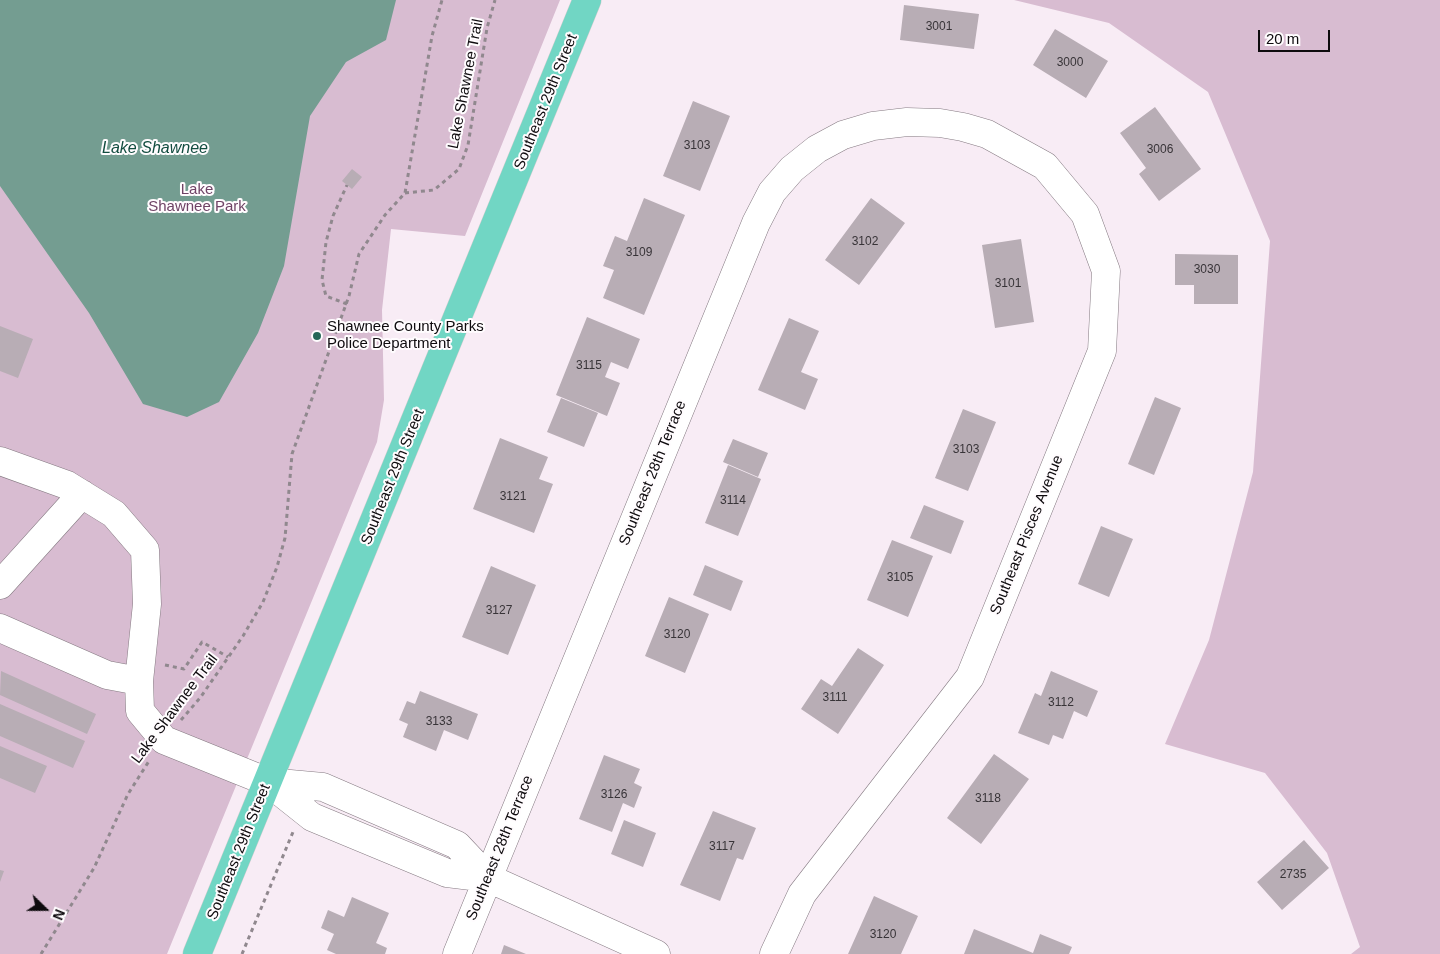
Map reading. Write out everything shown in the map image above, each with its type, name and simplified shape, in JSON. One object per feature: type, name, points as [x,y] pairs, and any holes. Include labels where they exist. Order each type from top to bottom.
[{"type":"main road","name":"Southeast 29th Street","points":[[197,954],[587,0]]},
{"type":"street","name":"Southeast 28th Terrace","points":[[456,954],[756,223],[772,192],[792,169],[817,149],[844,135],[874,126],[907,122],[940,123],[963,127]]},
{"type":"street","name":"Southeast Pisces Avenue","points":[[774,954],[802,894],[970,677],[1102,351],[1106,271],[1085,214],[1045,166],[987,134],[963,127]]},
{"type":"street","points":[[0,461],[67,485],[82,494],[114,514],[145,550],[147,604],[140,671],[140,711],[164,740],[268,782],[323,787],[457,845],[488,878]]},
{"type":"street","points":[[0,585],[82,494]]},
{"type":"street","points":[[0,628],[107,675],[140,671]]},
{"type":"street","points":[[268,782],[312,817],[447,873],[488,878],[656,954]]},
{"type":"path","points":[[405,192],[432,36],[442,0]]},
{"type":"path","name":"Lake Shawnee Trail","points":[[41,954],[94,868],[128,794],[164,740],[200,698],[263,602],[277,567],[285,538],[292,454],[347,304],[359,254],[385,215],[405,192],[434,190],[459,169],[468,145],[487,28],[495,0]]},
{"type":"path","points":[[347,304],[326,296],[322,280],[326,242],[340,199],[348,185]]},
{"type":"path","points":[[140,671],[184,669],[202,642],[228,657]]},
{"type":"path","points":[[242,954],[302,810]]},
{"type":"green space","name":"Lake Shawnee Park","points":[[0,0],[560,0],[465,236],[391,229],[382,310],[384,400],[377,442],[167,954],[0,954]]},
{"type":"green space","points":[[1014,0],[1440,0],[1440,954],[1351,954],[1360,947],[1327,853],[1265,773],[1165,744],[1209,640],[1253,472],[1270,241],[1208,92],[1109,23]]},
{"type":"water","name":"Lake Shawnee","points":[[0,0],[396,0],[386,40],[346,62],[310,116],[284,266],[258,333],[219,402],[187,417],[143,404],[89,313],[0,186]]},
{"type":"building","points":[[904,5],[979,14],[974,49],[900,40]]},
{"type":"building","points":[[1055,29],[1108,61],[1086,98],[1033,65]]},
{"type":"building","points":[[693,101],[730,116],[700,191],[663,176]]},
{"type":"building","points":[[1155,107],[1201,169],[1159,201],[1139,174],[1146,168],[1120,133]]},
{"type":"building","points":[[352,169],[362,177],[352,189],[342,181]]},
{"type":"building","points":[[644,198],[685,215],[644,315],[603,298],[614,270],[603,266],[615,236],[627,241]]},
{"type":"building","points":[[871,198],[905,223],[859,285],[825,260]]},
{"type":"building","points":[[1021,239],[1034,322],[995,328],[982,245]]},
{"type":"building","points":[[1175,254],[1238,255],[1238,304],[1194,304],[1194,285],[1175,285]]},
{"type":"building","points":[[587,317],[640,339],[628,369],[611,362],[605,377],[620,383],[607,416],[556,395]]},
{"type":"building","points":[[789,318],[819,331],[801,372],[818,379],[805,410],[758,390]]},
{"type":"building","points":[[0,326],[33,339],[18,378],[0,371]]},
{"type":"building","points":[[1155,397],[1181,408],[1154,475],[1128,464]]},
{"type":"building","points":[[561,398],[598,413],[584,447],[547,432]]},
{"type":"building","points":[[963,409],[996,422],[968,491],[935,478]]},
{"type":"building","points":[[500,438],[548,457],[539,479],[553,484],[534,533],[473,509]]},
{"type":"building","points":[[733,439],[768,453],[758,477],[723,462]]},
{"type":"building","points":[[728,465],[761,479],[738,536],[705,523]]},
{"type":"building","points":[[924,505],[964,521],[951,554],[910,538]]},
{"type":"building","points":[[1101,526],[1133,539],[1109,597],[1078,584]]},
{"type":"building","points":[[892,540],[933,556],[908,617],[867,600]]},
{"type":"building","points":[[705,565],[743,581],[731,611],[693,595]]},
{"type":"building","points":[[491,566],[536,585],[508,655],[462,637]]},
{"type":"building","points":[[669,597],[709,614],[685,673],[645,656]]},
{"type":"building","points":[[858,648],[884,665],[838,734],[801,709],[821,679],[832,686]]},
{"type":"building","points":[[1,671],[96,714],[87,734],[0,695]]},
{"type":"building","points":[[1051,671],[1098,691],[1087,717],[1074,711],[1063,739],[1053,735],[1049,745],[1018,733],[1035,693],[1041,696]]},
{"type":"building","points":[[420,691],[478,714],[468,740],[444,730],[436,751],[403,737],[408,724],[399,720],[407,701],[415,704]]},
{"type":"building","points":[[0,704],[85,741],[73,768],[0,736]]},
{"type":"building","points":[[0,746],[47,766],[35,793],[0,778]]},
{"type":"building","points":[[994,754],[1029,779],[981,844],[947,818]]},
{"type":"building","points":[[604,755],[640,769],[634,783],[642,787],[634,808],[623,803],[612,832],[579,819]]},
{"type":"building","points":[[713,811],[756,828],[743,860],[737,858],[720,901],[680,885]]},
{"type":"building","points":[[624,820],[656,833],[643,867],[611,854]]},
{"type":"building","points":[[1304,840],[1329,868],[1282,910],[1257,882]]},
{"type":"building","points":[[0,870],[4,871],[0,882]]},
{"type":"building","points":[[874,896],[918,916],[901,954],[848,954]]},
{"type":"building","points":[[352,897],[389,913],[376,943],[387,948],[385,954],[336,954],[327,950],[334,934],[321,928],[328,910],[344,917]]},
{"type":"building","points":[[974,929],[1033,953],[1040,934],[1072,947],[1069,954],[964,954]]},
{"type":"building","points":[[504,945],[526,954],[501,954]]},
{"type":"place","name":"Shawnee County Parks Police Department","points":[[317,336]]}]
